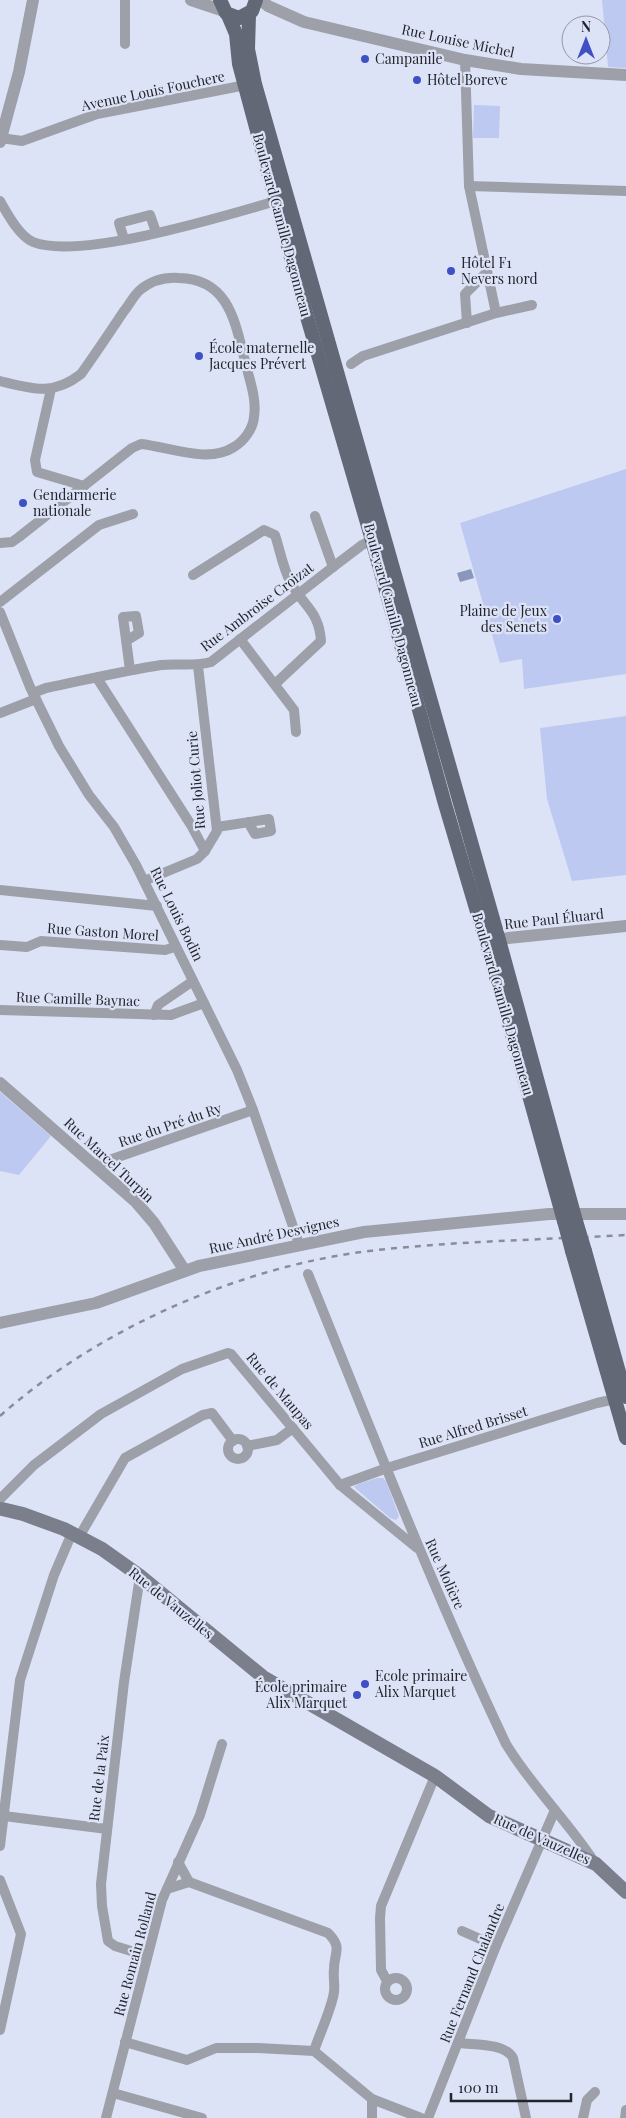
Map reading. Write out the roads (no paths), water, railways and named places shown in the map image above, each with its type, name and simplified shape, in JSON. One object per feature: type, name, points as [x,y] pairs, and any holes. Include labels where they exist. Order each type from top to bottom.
[{"type":"main road","points":[[224,9],[239,18],[252,8]]},
{"type":"main road","name":"Boulevard Camille Dagonneau","points":[[250,85],[248,49],[252,8]]},
{"type":"main road","name":"Boulevard Camille Dagonneau","points":[[224,9],[236,34],[239,64],[250,85],[579,1251]]},
{"type":"main road","name":"Boulevard Camille Dagonneau","points":[[282,200],[372,540],[445,804],[493,941]]},
{"type":"main road","points":[[579,1251],[593,1275],[620,1398],[626,1438]]},
{"type":"main road","points":[[579,1251],[588,1305],[620,1398]]},
{"type":"main road","name":"Rue de Vauzelles","points":[[1,1508],[76,1535],[102,1550],[140,1576],[263,1677],[435,1776],[489,1816],[596,1864],[626,1892]]},
{"type":"street","points":[[1,140],[20,72],[33,0]]},
{"type":"street","points":[[125,0],[125,44]]},
{"type":"street","points":[[192,0],[224,9]]},
{"type":"street","name":"Rue Louise Michel","points":[[261,0],[268,6],[288,16]]},
{"type":"street","name":"Rue Louise Michel","points":[[252,8],[465,60],[521,69],[626,75]]},
{"type":"street","points":[[465,60],[469,186],[496,313]]},
{"type":"street","name":"Avenue Louis Fouchere","points":[[1,140],[22,142],[97,114],[250,85]]},
{"type":"street","points":[[469,186],[626,191]]},
{"type":"street","points":[[0,201],[12,222],[31,241],[64,247],[124,239],[282,200]]},
{"type":"street","points":[[124,239],[119,223],[150,214],[156,232]]},
{"type":"street","points":[[467,323],[465,294],[487,272]]},
{"type":"street","points":[[0,381],[24,387],[59,388],[81,374],[139,290],[169,277],[189,278],[209,285],[221,295],[233,315],[255,402],[252,427],[246,436],[234,447],[218,455],[206,455],[141,444],[132,448],[20,538],[12,542],[0,543]]},
{"type":"street","points":[[351,364],[363,356],[496,313],[532,305]]},
{"type":"street","points":[[52,389],[35,460],[38,472],[84,486]]},
{"type":"street","points":[[0,602],[99,525],[133,514]]},
{"type":"street","points":[[315,516],[333,567]]},
{"type":"street","points":[[193,575],[264,530],[275,535],[290,583],[313,612],[320,628],[321,641],[275,684]]},
{"type":"street","name":"Rue Ambroise Croizat","points":[[0,713],[35,696],[46,688],[130,670],[176,663],[198,666],[211,662],[362,545],[372,540]]},
{"type":"street","name":"Rue Louis Bodin","points":[[0,612],[35,696],[59,746],[89,795],[114,827],[144,881],[237,1070],[253,1110],[299,1244]]},
{"type":"street","points":[[240,639],[294,710],[296,732]]},
{"type":"street","points":[[126,641],[130,670]]},
{"type":"street","name":"Rue Joliot Curie","points":[[144,881],[197,859],[205,851],[217,832],[198,666]]},
{"type":"street","points":[[97,678],[205,851]]},
{"type":"street","points":[[217,827],[248,822]]},
{"type":"street","points":[[0,890],[157,906]]},
{"type":"street","name":"Rue Paul Éluard","points":[[493,941],[626,927]]},
{"type":"street","name":"Rue Gaston Morel","points":[[0,945],[27,947],[41,941],[165,950],[176,947]]},
{"type":"street","name":"Rue Camille Baynac","points":[[154,1015],[158,1005],[193,982]]},
{"type":"street","name":"Rue Camille Baynac","points":[[0,1010],[171,1015],[204,1003]]},
{"type":"street","name":"Rue Marcel Turpin","points":[[0,1083],[136,1202],[148,1216],[185,1271]]},
{"type":"street","name":"Rue du Pré du Ry","points":[[95,1165],[253,1110]]},
{"type":"street","name":"Rue André Desvignes","points":[[0,1323],[96,1303],[199,1266],[364,1232],[626,1214]]},
{"type":"street","name":"Rue Molière","points":[[308,1274],[418,1549],[506,1744],[519,1765],[584,1846],[596,1864]]},
{"type":"street","name":"Rue de Maupas","points":[[1,1508],[34,1465],[101,1414],[182,1369],[228,1353],[232,1354],[340,1485],[418,1549]]},
{"type":"street","points":[[620,1398],[626,1413]]},
{"type":"street","name":"Rue Alfred Brisset","points":[[340,1485],[387,1468],[598,1402],[620,1398]]},
{"type":"street","points":[[0,1846],[20,1680],[54,1575],[76,1535],[125,1458],[203,1415],[212,1413],[233,1441]]},
{"type":"street","points":[[247,1446],[277,1440],[293,1428]]},
{"type":"street","points":[[241,1440],[247,1446],[245,1455],[236,1458],[229,1452],[229,1446],[233,1441],[241,1440]]},
{"type":"street","points":[[389,1525],[405,1516]]},
{"type":"street","name":"Rue de la Paix","points":[[140,1576],[124,1682],[101,1884],[102,1906],[108,1941],[115,1946],[147,1956]]},
{"type":"street","name":"Rue Romain Rolland","points":[[106,2118],[147,1956],[167,1889],[200,1815],[222,1744]]},
{"type":"street","points":[[387,1981],[381,1970],[381,1906],[435,1776]]},
{"type":"street","name":"Rue Fernand Chalandre","points":[[428,2118],[460,2042],[496,1946],[555,1810]]},
{"type":"street","points":[[3,1818],[107,1829]]},
{"type":"street","points":[[178,1862],[189,1882]]},
{"type":"street","points":[[0,1880],[21,1934],[0,2030]]},
{"type":"street","points":[[167,1889],[189,1882],[328,1933],[336,1943],[338,1951],[334,1966],[334,1993],[314,2051]]},
{"type":"street","points":[[462,1932],[496,1946]]},
{"type":"street","points":[[125,2042],[187,2060],[216,2048],[314,2051],[372,2099],[422,2118]]},
{"type":"street","points":[[460,2042],[502,2048],[510,2052],[526,2118]]},
{"type":"street","points":[[583,2118],[588,2100],[595,2092]]},
{"type":"street","points":[[113,2093],[202,2118]]},
{"type":"street","points":[[372,2099],[372,2118]]},
{"type":"street","points":[[624,2118],[626,2110]]},
{"type":"railway","points":[[0,1416],[39,1385],[81,1356],[126,1330],[172,1307],[221,1287],[270,1271],[320,1259],[369,1251],[465,1243],[626,1235]]},
{"type":"place","name":"Campanile","points":[[365,59]]},
{"type":"place","name":"Hôtel Boreve","points":[[417,80]]},
{"type":"place","name":"Hôtel F1 Nevers nord","points":[[451,271]]},
{"type":"place","name":"École maternelle Jacques Prévert","points":[[199,356]]},
{"type":"place","name":"Gendarmerie nationale","points":[[23,503]]},
{"type":"place","name":"Plaine de Jeux des Senets","points":[[557,619]]},
{"type":"place","name":"Ecole primaire Alix Marquet","points":[[365,1684]]},
{"type":"place","name":"École primaire Alix Marquet","points":[[357,1695]]}]
